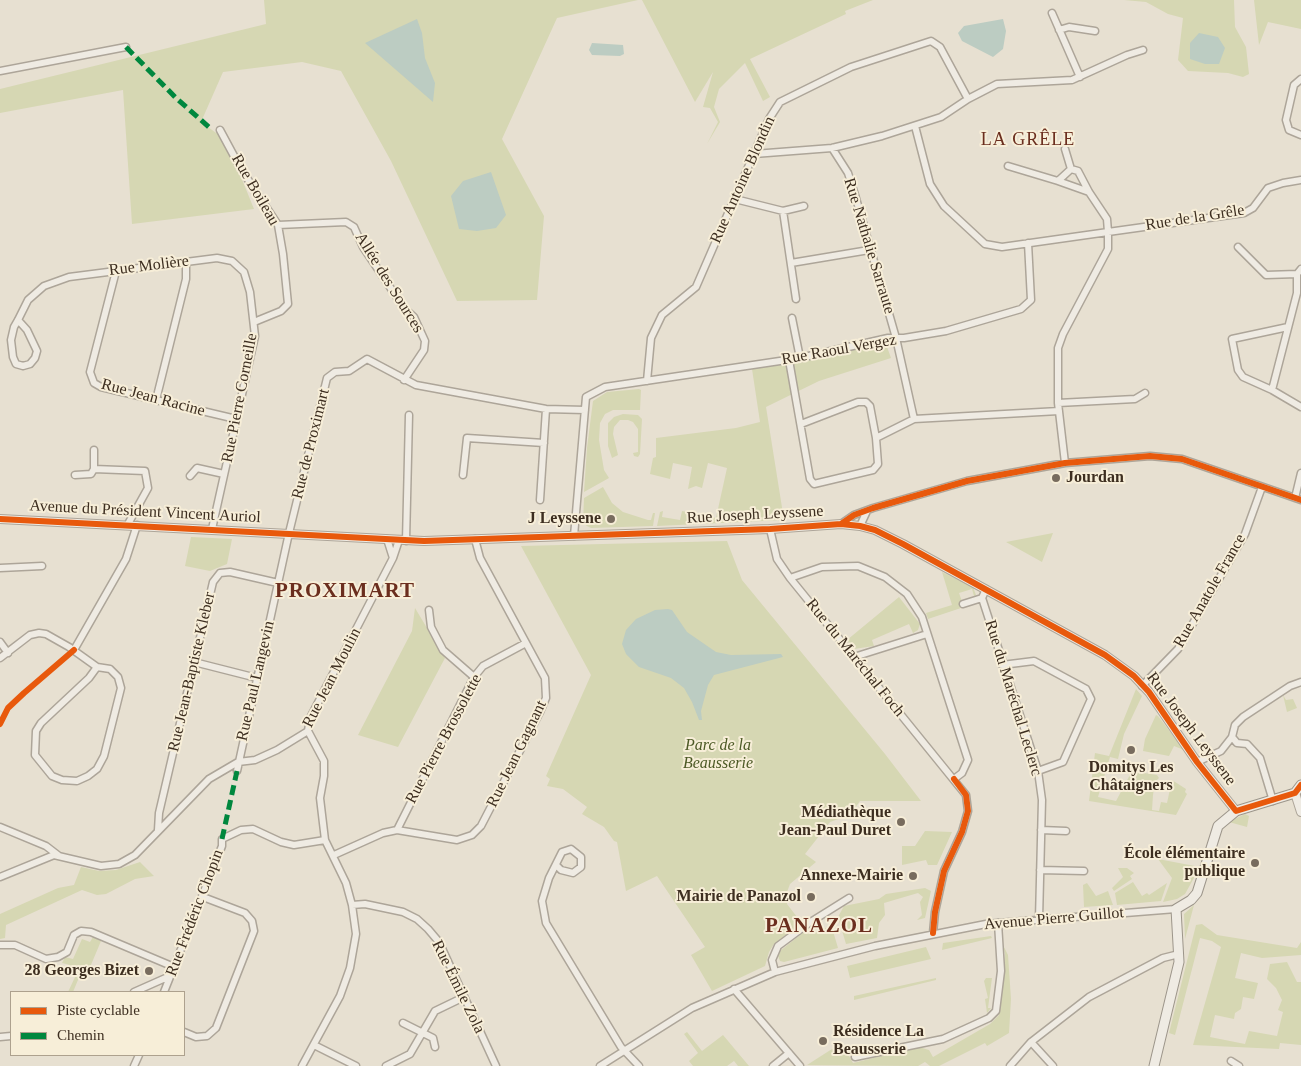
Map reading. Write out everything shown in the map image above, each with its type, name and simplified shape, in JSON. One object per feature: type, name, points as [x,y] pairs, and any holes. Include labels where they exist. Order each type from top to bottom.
[{"type":"main road","points":[[1154,1066],[1173,990],[1178,954],[1176,908],[1191,900],[1197,893],[1218,826],[1236,811],[1295,793],[1301,786]]},
{"type":"street","points":[[1052,13],[1080,77]]},
{"type":"street","points":[[1059,30],[1069,27],[1095,31]]},
{"type":"street","name":"Rue Antoine Blondin","points":[[647,381],[651,338],[662,315],[696,287],[769,119],[780,102],[851,67],[931,41],[940,47],[968,99]]},
{"type":"street","points":[[0,71],[126,47]]},
{"type":"street","points":[[754,154],[832,148],[915,126],[941,117],[968,99],[997,84],[1072,80],[1126,55],[1143,50]]},
{"type":"street","points":[[1301,79],[1296,81],[1294,85],[1286,120],[1289,130],[1301,135]]},
{"type":"street","name":"Rue de la Grêle","points":[[915,126],[930,184],[944,206],[986,244],[1002,247],[1244,213],[1253,208],[1268,188],[1283,182],[1301,180]]},
{"type":"street","name":"Rue Boileau","points":[[220,130],[241,168],[278,225],[288,304],[280,311],[254,322]]},
{"type":"street","name":"Rue Nathalie Sarraute","points":[[832,148],[848,174],[896,338],[914,420]]},
{"type":"street","points":[[1065,149],[1071,169]]},
{"type":"street","points":[[1008,166],[1089,192]]},
{"type":"street","points":[[1058,182],[1071,169]]},
{"type":"street","points":[[1065,463],[1058,403],[1058,348],[1063,334],[1108,249],[1107,220],[1078,171],[1071,169]]},
{"type":"street","points":[[734,199],[783,211],[804,206]]},
{"type":"street","points":[[783,211],[796,300]]},
{"type":"street","name":"Allée des Sources","points":[[278,225],[346,222],[354,227],[363,247],[404,308],[414,318],[425,341],[424,350],[404,380]]},
{"type":"street","name":"Rue Raoul Vergez","points":[[585,410],[586,397],[605,387],[789,360],[896,338],[946,331],[1021,309],[1031,300],[1028,243]]},
{"type":"street","points":[[1238,247],[1266,275],[1299,272],[1296,293],[1272,390]]},
{"type":"street","points":[[791,263],[869,250]]},
{"type":"street","name":"Rue Molière","points":[[18,320],[28,330],[36,351],[35,358],[30,364],[23,366],[16,364],[12,357],[11,340],[18,320],[28,300],[44,286],[69,277],[217,258],[232,261],[244,272],[250,292],[254,322]]},
{"type":"street","points":[[156,400],[186,279],[186,262]]},
{"type":"street","name":"Rue Jean Racine","points":[[116,271],[90,372],[91,378],[101,387],[236,420]]},
{"type":"street","points":[[792,318],[800,358]]},
{"type":"street","name":"Rue Pierre Corneille","points":[[212,529],[255,336],[254,322]]},
{"type":"street","points":[[1288,327],[1232,338],[1238,370],[1242,377],[1272,390],[1301,407]]},
{"type":"street","name":"Rue de Proximart","points":[[288,533],[327,378],[335,372],[349,372],[367,359],[404,380]]},
{"type":"street","points":[[789,360],[810,479],[814,484],[874,470],[878,464],[876,438],[870,406],[866,402],[858,402],[801,424]]},
{"type":"street","points":[[404,380],[416,385],[546,410],[585,410],[574,536]]},
{"type":"street","points":[[1058,403],[1136,399],[1145,393]]},
{"type":"street","points":[[540,500],[546,410]]},
{"type":"street","points":[[876,438],[914,420],[1059,410]]},
{"type":"street","name":"Rue Jean Moulin","points":[[60,856],[101,866],[119,864],[135,855],[209,779],[238,762],[255,760],[277,750],[308,732],[310,718],[403,540],[409,415]]},
{"type":"street","points":[[463,475],[467,438],[544,442]]},
{"type":"street","points":[[75,475],[91,474],[94,469],[94,450]]},
{"type":"street","points":[[841,524],[854,515],[967,481],[1065,463],[1150,456],[1170,457],[1182,459],[1298,499],[1301,473]]},
{"type":"street","name":"Rue Pierre Corneille","points":[[190,476],[197,468],[224,474]]},
{"type":"street","points":[[74,650],[126,559],[132,524],[148,488],[145,471],[94,469]]},
{"type":"street","name":"Rue Anatole France","points":[[1142,686],[1178,649],[1245,534],[1262,487]]},
{"type":"street","points":[[860,526],[867,511]]},
{"type":"street","name":"Avenue du Président Vincent Auriol","points":[[0,519],[288,533]]},
{"type":"street","name":"Rue Joseph Leyssene","points":[[288,533],[403,540],[770,529],[841,524],[875,530],[1105,655],[1134,676],[1197,762],[1236,811]]},
{"type":"street","name":"Rue du Maréchal Foch","points":[[770,529],[777,559],[790,578],[966,795],[968,811],[962,832],[944,871],[935,912],[934,933]]},
{"type":"street","name":"Rue Paul Langevin","points":[[238,772],[238,762],[288,533]]},
{"type":"street","name":"Rue Jean Gagnant","points":[[334,855],[384,833],[397,830],[457,840],[472,835],[481,826],[540,712],[546,698],[545,678],[480,558],[475,539]]},
{"type":"street","points":[[386,540],[393,558]]},
{"type":"street","points":[[0,568],[42,566]]},
{"type":"street","points":[[790,578],[822,567],[858,566],[885,577],[907,594],[922,617],[968,760],[962,773],[954,779]]},
{"type":"street","name":"Rue Jean-Baptiste Kleber","points":[[158,830],[159,813],[213,582],[220,573],[230,572],[278,583]]},
{"type":"street","points":[[964,604],[982,598],[986,589]]},
{"type":"street","name":"Rue du Maréchal Leclerc","points":[[982,598],[1038,772],[1042,800],[1039,919]]},
{"type":"street","points":[[429,610],[431,627],[443,650],[474,677]]},
{"type":"street","points":[[0,658],[30,635],[46,634],[74,650],[97,667],[110,669],[118,677],[121,688],[104,756],[97,769],[77,781],[62,780],[52,776],[35,755],[36,731],[41,723],[89,678],[97,667]]},
{"type":"street","points":[[854,657],[927,634]]},
{"type":"street","points":[[0,642],[8,653]]},
{"type":"street","name":"Rue Pierre Brossolette","points":[[397,830],[474,677],[483,666],[526,643]]},
{"type":"street","points":[[1002,665],[1034,661],[1086,689],[1091,699],[1063,762],[1038,772]]},
{"type":"street","points":[[194,662],[257,678]]},
{"type":"street","points":[[1197,762],[1222,750],[1232,737],[1235,725],[1243,717],[1290,686],[1301,682]]},
{"type":"street","points":[[302,1066],[340,996],[350,968],[356,934],[352,904],[334,855],[325,840],[320,798],[324,776],[324,761],[308,732]]},
{"type":"street","points":[[1232,737],[1237,743],[1247,744],[1260,758],[1273,801]]},
{"type":"street","points":[[1295,793],[1301,812]]},
{"type":"street","points":[[0,827],[46,846],[60,856]]},
{"type":"street","name":"Rue Frédéric Chopin","points":[[164,991],[222,846],[222,839],[241,830],[253,829],[281,842],[294,845],[325,840]]},
{"type":"street","points":[[1041,830],[1066,831]]},
{"type":"street","points":[[0,877],[38,860],[54,855],[60,856]]},
{"type":"street","points":[[557,866],[548,878],[542,901],[546,923],[625,1051],[639,1066]]},
{"type":"street","points":[[1040,870],[1084,871]]},
{"type":"street","points":[[185,1032],[196,1037],[207,1036],[216,1028],[254,931],[252,921],[245,913],[202,897]]},
{"type":"street","points":[[775,972],[772,960],[778,946],[808,923],[849,898]]},
{"type":"street","name":"Rue Émile Zola","points":[[352,904],[388,908],[417,920],[439,942],[496,1066]]},
{"type":"street","name":"Avenue Pierre Guillot","points":[[600,1066],[692,1008],[775,972],[934,933],[998,923],[1176,908]]},
{"type":"street","points":[[855,1057],[943,1039],[990,1018],[996,1011],[1001,971],[998,923]]},
{"type":"street","points":[[0,945],[15,945],[46,959],[58,957],[67,952],[74,935],[81,931],[91,932],[174,967]]},
{"type":"street","points":[[1010,1066],[1031,1042],[1089,997],[1163,958],[1178,954]]},
{"type":"street","points":[[136,991],[170,976]]},
{"type":"street","points":[[734,989],[800,1066]]},
{"type":"street","points":[[386,1066],[410,1054],[435,1011],[464,997]]},
{"type":"street","points":[[403,1023],[433,1038],[436,1047]]},
{"type":"street","points":[[1031,1042],[1053,1066]]},
{"type":"street","points":[[314,1045],[356,1066]]},
{"type":"street","points":[[773,1066],[788,1053]]},
{"type":"street","points":[[1231,1061],[1238,1066]]},
{"type":"green space","points":[[264,0],[638,0],[557,18],[502,139],[544,216],[537,300],[457,301],[391,161],[341,71],[302,62],[223,72],[201,122],[219,135],[239,172],[254,209],[132,224],[123,90],[0,113],[0,89],[266,24]]},
{"type":"green space","points":[[642,0],[873,0],[845,11],[846,14],[750,59],[770,97],[763,101],[745,63],[719,89],[714,107],[720,122],[707,144],[718,122],[710,108],[703,107],[713,72],[695,102]]},
{"type":"green space","points":[[1124,0],[1234,0],[1235,27],[1246,47],[1249,74],[1243,77],[1228,73],[1188,71],[1178,60],[1183,18],[1168,14],[1146,2]]},
{"type":"green space","points":[[1254,0],[1301,0],[1301,29],[1268,22],[1259,45]]},
{"type":"green space","points":[[882,343],[886,344],[891,358],[819,381],[766,407],[784,520],[657,526],[660,512],[663,511],[662,517],[680,520],[682,511],[716,518],[727,468],[708,463],[702,488],[696,486],[688,489],[692,467],[673,463],[670,479],[650,474],[653,458],[656,457],[656,438],[736,428],[760,422],[752,369],[795,363]]},
{"type":"green space","points":[[641,390],[640,410],[613,410],[605,414],[600,423],[599,440],[604,470],[609,478],[584,492],[593,401],[607,392]]},
{"type":"green space","points":[[623,414],[638,415],[642,419],[640,454],[638,457],[634,456],[633,453],[638,452],[638,429],[633,422],[620,420],[614,427],[613,434],[618,455],[612,458],[608,446],[608,423],[614,417]]},
{"type":"green space","points":[[603,487],[612,503],[623,512],[648,520],[651,520],[653,513],[655,513],[653,526],[591,528],[583,523],[584,498]]},
{"type":"green space","points":[[1053,533],[1042,562],[1006,542]]},
{"type":"green space","points":[[191,537],[232,539],[227,564],[210,571],[185,566]]},
{"type":"green space","name":"Parc de la Beausserie","points":[[727,541],[742,580],[885,754],[921,801],[860,801],[850,815],[830,822],[805,854],[816,862],[790,884],[787,892],[787,904],[797,917],[796,927],[774,944],[769,952],[765,966],[712,991],[691,955],[705,947],[657,876],[626,891],[617,842],[614,841],[604,827],[582,814],[587,807],[563,789],[547,786],[550,779],[546,776],[591,675],[521,546]]},
{"type":"green space","points":[[942,572],[973,587],[976,595],[974,596],[972,589],[959,593],[964,607],[928,619],[926,613],[952,605]]},
{"type":"green space","points":[[899,597],[920,624],[918,630],[913,633],[909,624],[872,640],[874,646],[854,649],[847,640]]},
{"type":"green space","points":[[415,608],[445,658],[398,747],[358,735],[412,631]]},
{"type":"green space","points":[[1136,689],[1142,696],[1124,734],[1118,759],[1110,757],[1098,797],[1116,801],[1132,771],[1157,775],[1159,778],[1155,782],[1152,810],[1159,811],[1161,802],[1167,803],[1172,780],[1186,789],[1185,792],[1187,794],[1176,815],[1089,801],[1095,753],[1109,756]]},
{"type":"green space","points":[[1283,695],[1286,700],[1293,699],[1297,708],[1287,712]]},
{"type":"green space","points":[[1156,715],[1184,750],[1174,746],[1169,756],[1143,751],[1145,739]]},
{"type":"green space","points":[[1245,814],[1249,816],[1247,827],[1229,822]]},
{"type":"green space","points":[[925,831],[952,832],[937,865],[928,865],[926,860],[902,865],[902,846],[915,846]]},
{"type":"green space","points":[[1158,859],[1200,867],[1185,894],[1177,899],[1163,902],[1172,878]]},
{"type":"green space","points":[[140,862],[154,876],[135,879],[106,894],[97,895],[82,890],[6,925],[5,938],[0,939],[0,914],[58,888],[74,885],[81,867],[99,871],[116,870]]},
{"type":"green space","points":[[1118,868],[1127,868],[1134,873],[1130,876],[1132,879],[1114,891],[1112,888],[1123,877]]},
{"type":"green space","points":[[1133,882],[1142,896],[1147,893],[1149,895],[1167,883],[1161,901],[1117,905],[1115,893]]},
{"type":"green space","points":[[1087,883],[1096,896],[1108,891],[1113,905],[1084,907],[1083,885]]},
{"type":"green space","points":[[925,888],[931,891],[925,918],[917,920],[922,915],[920,902],[923,897],[918,893],[884,903],[885,915],[879,923],[877,938],[846,944],[838,917],[844,906],[879,899],[886,894]]},
{"type":"green space","points":[[1194,905],[1185,939],[1184,914]]},
{"type":"green space","points":[[1202,924],[1217,935],[1297,948],[1301,942],[1301,955],[1262,958],[1241,953],[1235,978],[1258,983],[1254,999],[1243,997],[1241,1009],[1235,1013],[1234,1019],[1215,1015],[1210,1037],[1245,1044],[1249,1031],[1277,1036],[1283,1012],[1278,1010],[1282,1000],[1276,988],[1267,979],[1270,964],[1287,962],[1297,982],[1301,982],[1301,1045],[1280,1043],[1279,1049],[1193,1045],[1221,947],[1212,941],[1200,938],[1175,1035],[1169,1033],[1196,925]]},
{"type":"green space","points":[[828,927],[833,931],[838,948],[784,962],[780,961],[778,956],[780,951],[805,931],[816,932]]},
{"type":"green space","points":[[991,936],[992,938],[942,950],[943,943]]},
{"type":"green space","points":[[93,937],[101,941],[88,972],[80,975],[73,991],[68,991],[76,975],[70,965],[62,963],[65,957],[73,959],[82,939],[90,942]]},
{"type":"green space","points":[[1003,945],[1008,955],[1011,999],[1009,1033],[987,1046],[985,1043],[939,1066],[930,1066],[925,1062],[918,1066],[807,1065],[832,1049],[844,1047],[853,1063],[919,1047],[929,1050],[933,1057],[990,1024],[999,1015],[1005,954]]},
{"type":"green space","points":[[926,947],[931,959],[850,978],[847,966]]},
{"type":"green space","points":[[936,978],[936,980],[854,1000],[854,996]]},
{"type":"green space","points":[[986,978],[992,978],[988,1008],[991,1008],[987,1013],[985,999],[988,998],[984,981]]},
{"type":"green space","points":[[687,1032],[702,1051],[723,1035],[749,1066],[738,1066],[734,1061],[727,1066],[693,1066],[689,1061],[698,1053],[684,1034]]},
{"type":"shaded area","points":[[417,19],[422,33],[425,58],[435,83],[433,102],[365,43]]},
{"type":"shaded area","points":[[1003,19],[1006,31],[1003,49],[993,57],[962,41],[958,33],[964,26]]},
{"type":"shaded area","points":[[1199,33],[1218,37],[1225,48],[1219,64],[1205,64],[1190,59],[1190,43]]},
{"type":"shaded area","points":[[592,43],[623,45],[624,54],[620,56],[592,55],[589,50]]},
{"type":"shaded area","points":[[491,172],[506,215],[496,228],[477,231],[459,229],[451,196],[463,181]]},
{"type":"shaded area","points":[[655,610],[672,610],[687,632],[716,652],[731,655],[781,654],[783,657],[714,675],[708,685],[701,711],[702,720],[699,720],[684,688],[671,678],[639,667],[626,654],[622,644],[626,630],[636,619]]},
{"type":"marked path","points":[[126,47],[176,98],[210,128]]},
{"type":"marked path","points":[[222,839],[237,771]]},
{"type":"cycle path","points":[[841,524],[854,515],[873,508],[967,481],[1065,463],[1150,456],[1182,459],[1301,500]]},
{"type":"cycle path","points":[[0,519],[424,541],[770,529],[841,524],[860,526],[875,530],[903,544],[1105,655],[1134,676],[1149,692],[1197,762],[1236,811],[1295,793],[1301,785]]},
{"type":"cycle path","points":[[0,724],[8,708],[74,650]]},
{"type":"cycle path","points":[[933,933],[935,912],[944,871],[962,832],[968,811],[966,795],[954,779]]},
{"type":"place","name":"Jourdan","points":[[1056,478]]},
{"type":"place","name":"J Leyssene","points":[[611,519]]},
{"type":"place","name":"Domitys Les Châtaigners","points":[[1131,750]]},
{"type":"place","name":"Médiathèque Jean-Paul Duret","points":[[901,822]]},
{"type":"place","name":"École élémentaire publique","points":[[1255,863]]},
{"type":"place","name":"Annexe-Mairie","points":[[913,876]]},
{"type":"place","name":"Mairie de Panazol","points":[[811,897]]},
{"type":"place","name":"28 Georges Bizet","points":[[149,971]]},
{"type":"place","name":"Résidence La Beausserie","points":[[823,1041]]},
{"type":"district","name":"LA GRÊLE","points":[[1028,140]]},
{"type":"district","name":"PROXIMART","points":[[345,592]]},
{"type":"district","name":"PANAZOL","points":[[819,927]]}]
